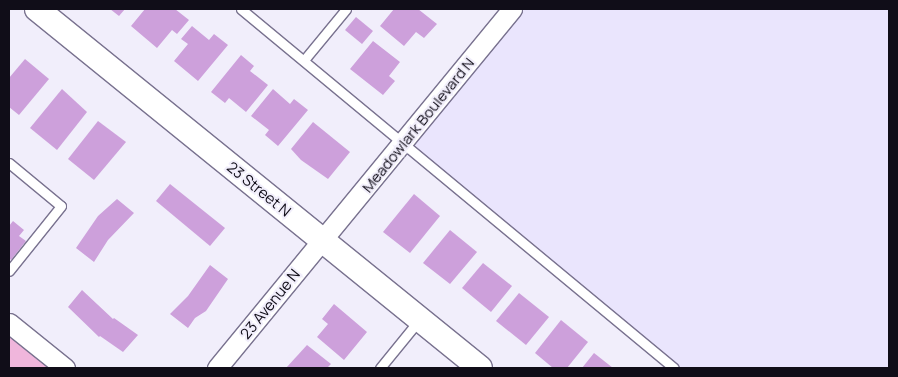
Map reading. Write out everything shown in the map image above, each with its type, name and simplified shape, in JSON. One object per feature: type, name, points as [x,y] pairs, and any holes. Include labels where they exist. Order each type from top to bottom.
[{"type":"street","name":"23 Street N","points":[[37,9],[480,368]]},
{"type":"street","name":"Meadowlark Boulevard N","points":[[323,240],[512,9]]},
{"type":"street","name":"23 Avenue N","points":[[217,368],[323,240]]},
{"type":"street","points":[[9,322],[65,368]]},
{"type":"lane","points":[[241,9],[674,368]]},
{"type":"lane","points":[[304,60],[346,9]]},
{"type":"lane","points":[[9,163],[61,206],[9,271]]},
{"type":"lane","points":[[380,368],[420,319]]},
{"type":"shaded area","points":[[512,9],[889,9],[889,368],[675,368],[403,144]]},
{"type":"shaded area","points":[[9,323],[65,368],[9,368]]},
{"type":"building","points":[[110,9],[125,9],[119,16]]},
{"type":"building","points":[[145,9],[175,9],[189,20],[177,34],[172,30],[157,48],[131,26]]},
{"type":"building","points":[[394,9],[418,9],[437,24],[424,38],[416,32],[404,46],[380,26]]},
{"type":"building","points":[[356,17],[373,31],[362,44],[345,30]]},
{"type":"building","points":[[192,26],[209,40],[214,34],[228,45],[198,81],[174,61],[188,44],[181,39]]},
{"type":"building","points":[[373,41],[400,62],[389,76],[395,81],[383,95],[350,69]]},
{"type":"building","points":[[241,55],[254,66],[250,71],[268,85],[246,112],[229,98],[225,103],[211,92]]},
{"type":"building","points":[[25,59],[49,79],[19,115],[9,107],[9,78]]},
{"type":"building","points":[[62,89],[87,112],[57,150],[30,128]]},
{"type":"building","points":[[273,89],[290,104],[294,99],[308,110],[278,146],[265,135],[269,130],[251,116]]},
{"type":"building","points":[[98,121],[126,142],[94,180],[68,159]]},
{"type":"building","points":[[313,122],[350,152],[328,179],[301,160],[291,149]]},
{"type":"building","points":[[170,184],[225,228],[210,246],[156,201]]},
{"type":"building","points":[[414,194],[440,216],[410,253],[383,232]]},
{"type":"building","points":[[117,199],[134,213],[108,240],[94,262],[76,248],[98,216]]},
{"type":"building","points":[[13,221],[24,230],[19,236],[26,241],[11,260],[9,258],[9,226]]},
{"type":"building","points":[[450,230],[477,252],[450,284],[423,263]]},
{"type":"building","points":[[483,263],[512,286],[491,312],[462,288]]},
{"type":"building","points":[[210,265],[228,279],[206,311],[195,318],[188,328],[170,314],[188,296]]},
{"type":"building","points":[[82,290],[113,319],[138,335],[123,352],[99,337],[68,307]]},
{"type":"building","points":[[519,293],[549,317],[526,345],[496,321]]},
{"type":"building","points":[[334,304],[367,332],[344,360],[317,337],[328,324],[322,319]]},
{"type":"building","points":[[561,320],[588,342],[567,368],[553,368],[535,353]]},
{"type":"building","points":[[307,345],[331,364],[327,368],[286,368]]},
{"type":"building","points":[[594,353],[613,368],[582,368]]}]
